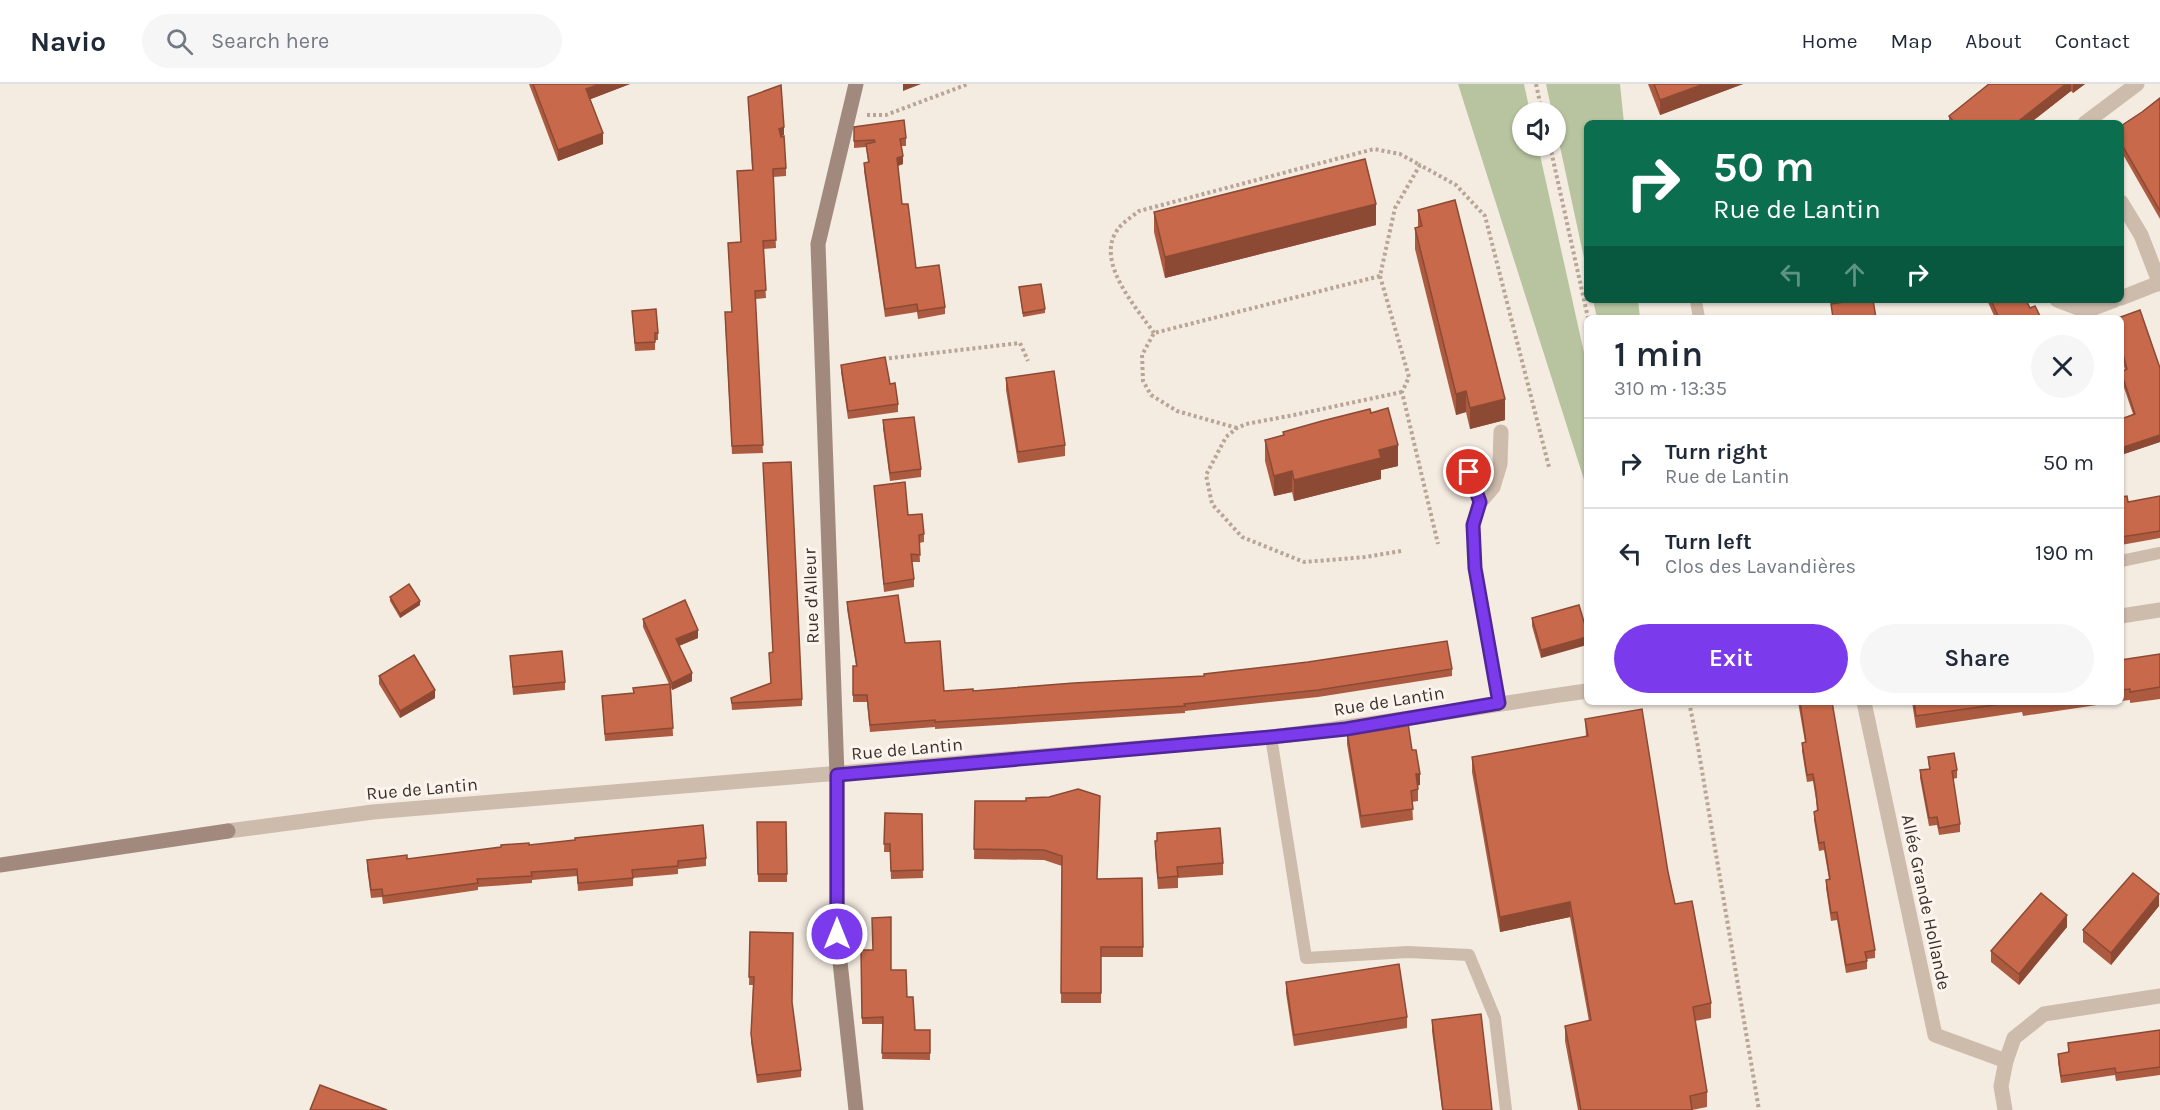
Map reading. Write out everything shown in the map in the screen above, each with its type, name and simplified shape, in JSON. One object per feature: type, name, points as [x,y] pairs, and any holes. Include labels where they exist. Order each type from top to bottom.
[{"type":"street","name":"Rue d'Alleur","points":[[856,84],[818,244],[837,775],[837,934],[856,1110]]},
{"type":"street","points":[[2089,120],[2137,84]]},
{"type":"street","points":[[2124,207],[2141,235],[2160,284],[2124,297]]},
{"type":"street","points":[[2065,303],[2086,311],[2107,303]]},
{"type":"street","points":[[1480,502],[1493,487],[1500,464],[1501,432]]},
{"type":"street","points":[[2124,616],[2160,610]]},
{"type":"street","name":"Rue de Lantin","points":[[0,865],[373,812],[1271,737],[1346,729],[1499,703],[1584,691]]},
{"type":"street","name":"Allée Grande Hollande","points":[[1865,705],[1935,1035],[2006,1061]]},
{"type":"street","points":[[2005,1110],[2001,1086],[2014,1038],[2044,1014],[2160,996]]},
{"type":"lane","points":[[1454,460],[1469,472],[1480,502],[1473,525],[1475,568],[1499,703]]},
{"type":"lane","points":[[2124,560],[2160,553]]},
{"type":"lane","points":[[1271,737],[1306,958],[1408,952],[1469,955],[1495,1018],[1506,1110]]},
{"type":"path","points":[[848,115],[886,115],[968,84]]},
{"type":"path","points":[[1536,84],[1540,102]]},
{"type":"path","points":[[1154,333],[1114,274],[1110,250],[1117,230],[1139,211],[1374,149],[1400,154],[1456,185],[1485,216],[1549,467]]},
{"type":"path","points":[[1552,156],[1584,300]]},
{"type":"path","points":[[1420,165],[1395,208],[1380,276],[1409,377],[1402,392],[1438,544]]},
{"type":"path","points":[[1237,428],[1177,411],[1151,395],[1143,381],[1142,355],[1154,333],[1380,276]]},
{"type":"path","points":[[881,360],[1020,343],[1028,361]]},
{"type":"path","points":[[1401,551],[1365,557],[1304,562],[1242,537],[1212,504],[1206,475],[1226,437],[1246,424],[1294,416],[1402,392]]},
{"type":"path","points":[[1690,705],[1759,1110]]},
{"type":"green space","points":[[1458,84],[1524,84],[1528,102],[1512,102],[1512,156],[1540,156],[1584,353],[1584,480]]},
{"type":"green space","points":[[1546,84],[1620,84],[1624,120],[1584,120],[1584,258],[1562,156],[1566,156],[1566,102],[1550,102]]},
{"type":"green space","points":[[1594,303],[1638,303],[1640,315],[1596,315]]},
{"type":"building","points":[[533,84],[600,84],[586,89],[603,133],[558,150]]},
{"type":"building","points":[[1654,84],[1704,84],[1660,100]]},
{"type":"building","points":[[1989,84],[2066,84],[2020,120],[1952,120],[1949,116]]},
{"type":"building","points":[[781,85],[784,127],[779,129],[781,137],[784,136],[786,168],[773,169],[776,240],[763,241],[766,290],[755,291],[763,445],[732,446],[725,312],[732,312],[728,243],[741,242],[737,171],[753,170],[748,97]]},
{"type":"building","points":[[2160,98],[2160,211],[2124,148],[2124,124]]},
{"type":"building","points":[[904,120],[906,138],[900,139],[903,156],[897,158],[902,204],[908,204],[916,268],[939,265],[945,307],[918,311],[917,304],[885,309],[864,163],[869,162],[866,144],[875,142],[874,140],[854,141],[854,127]]},
{"type":"building","points":[[1365,159],[1376,204],[1165,257],[1154,212]]},
{"type":"building","points":[[1455,200],[1505,399],[1470,408],[1466,391],[1456,394],[1415,228],[1422,226],[1418,210]]},
{"type":"building","points":[[1041,284],[1045,309],[1023,313],[1019,287]]},
{"type":"building","points":[[1874,303],[1876,315],[1833,315],[1831,304]]},
{"type":"building","points":[[1992,303],[2028,303],[2030,308],[2035,306],[2040,315],[1998,315]]},
{"type":"building","points":[[656,309],[658,333],[655,333],[655,342],[635,343],[632,311]]},
{"type":"building","points":[[2140,310],[2160,368],[2160,435],[2124,447],[2124,418],[2135,414],[2124,381],[2124,370],[2127,369],[2124,358],[2124,316]]},
{"type":"building","points":[[885,357],[890,384],[895,383],[898,404],[848,411],[841,365]]},
{"type":"building","points":[[1054,371],[1065,445],[1018,452],[1006,378]]},
{"type":"building","points":[[1388,408],[1398,445],[1379,450],[1381,458],[1294,480],[1292,471],[1274,476],[1265,440],[1284,435],[1283,432],[1322,421],[1370,409],[1371,413]]},
{"type":"building","points":[[914,417],[921,469],[890,473],[883,420]]},
{"type":"building","points":[[791,462],[802,699],[732,703],[731,698],[771,683],[769,653],[773,652],[763,463]]},
{"type":"building","points":[[905,482],[908,515],[922,514],[924,534],[919,535],[920,555],[911,554],[914,579],[884,584],[874,486]]},
{"type":"building","points":[[2124,496],[2127,496],[2128,502],[2160,496],[2160,531],[2124,537]]},
{"type":"building","points":[[409,584],[420,601],[400,614],[390,597]]},
{"type":"building","points":[[898,595],[905,643],[940,641],[944,691],[1204,676],[1204,674],[1308,662],[1447,641],[1452,669],[1318,690],[1184,704],[1185,706],[870,725],[867,695],[853,695],[853,666],[857,666],[847,602]]},
{"type":"building","points":[[685,600],[698,630],[676,639],[692,673],[672,683],[643,619]]},
{"type":"building","points":[[1579,605],[1584,622],[1584,638],[1541,650],[1532,618]]},
{"type":"building","points":[[562,651],[565,682],[513,687],[510,656]]},
{"type":"building","points":[[2160,654],[2160,687],[2130,692],[2130,689],[2124,690],[2124,660]]},
{"type":"building","points":[[414,655],[435,690],[400,711],[379,676]]},
{"type":"building","points":[[670,684],[673,728],[605,734],[602,696],[634,693],[633,688]]},
{"type":"building","points":[[1800,705],[1833,705],[1875,950],[1865,952],[1867,961],[1846,965],[1837,912],[1831,913],[1826,880],[1830,879],[1824,842],[1819,843],[1814,812],[1818,810],[1813,774],[1807,775],[1802,743],[1806,742]]},
{"type":"building","points":[[1914,705],[1994,705],[1916,716]]},
{"type":"building","points":[[1642,709],[1675,904],[1692,901],[1711,1003],[1693,1007],[1707,1092],[1690,1096],[1692,1110],[1581,1110],[1565,1026],[1591,1020],[1570,902],[1500,917],[1472,757],[1588,736],[1585,719]]},
{"type":"building","points":[[1408,723],[1412,750],[1416,750],[1420,774],[1416,774],[1418,789],[1411,791],[1413,809],[1361,816],[1347,732]]},
{"type":"building","points":[[1954,753],[1957,770],[1952,771],[1960,824],[1939,828],[1937,817],[1929,818],[1920,770],[1930,769],[1928,757]]},
{"type":"building","points":[[1078,789],[1100,796],[1097,879],[1142,878],[1143,947],[1101,947],[1101,993],[1061,993],[1062,856],[1044,850],[974,849],[975,801],[1026,801],[1026,798],[1049,797]]},
{"type":"building","points":[[885,813],[922,814],[923,870],[891,871],[890,844],[884,844]]},
{"type":"building","points":[[757,822],[786,822],[787,874],[758,874]]},
{"type":"building","points":[[703,825],[706,858],[678,861],[678,866],[632,870],[633,878],[578,883],[577,869],[531,872],[532,876],[477,879],[478,883],[383,896],[382,889],[371,890],[367,860],[407,855],[407,859],[501,847],[501,845],[529,843],[529,845]]},
{"type":"building","points":[[1220,828],[1223,863],[1177,867],[1178,876],[1158,878],[1155,841],[1157,841],[1157,833]]},
{"type":"building","points":[[2133,873],[2159,894],[2111,953],[2083,930]]},
{"type":"building","points":[[2041,893],[2067,915],[2019,974],[1991,951]]},
{"type":"building","points":[[891,917],[891,970],[906,970],[907,997],[913,997],[915,1030],[930,1030],[930,1053],[882,1053],[883,1017],[862,1018],[861,950],[873,950],[872,918]]},
{"type":"building","points":[[750,932],[793,933],[792,1002],[801,1070],[757,1075],[751,1034],[754,977],[749,977]]},
{"type":"building","points":[[1399,964],[1407,1017],[1294,1035],[1286,982]]},
{"type":"building","points":[[1481,1014],[1492,1110],[1443,1110],[1432,1020]]},
{"type":"building","points":[[2160,1030],[2160,1067],[2116,1073],[2115,1068],[2061,1076],[2058,1054],[2069,1052],[2068,1043]]},
{"type":"building","points":[[320,1085],[387,1110],[310,1110]]},
{"type":"route","points":[[837,934],[837,775],[1346,729],[1499,703],[1475,568],[1473,525],[1480,502],[1469,472]]}]
